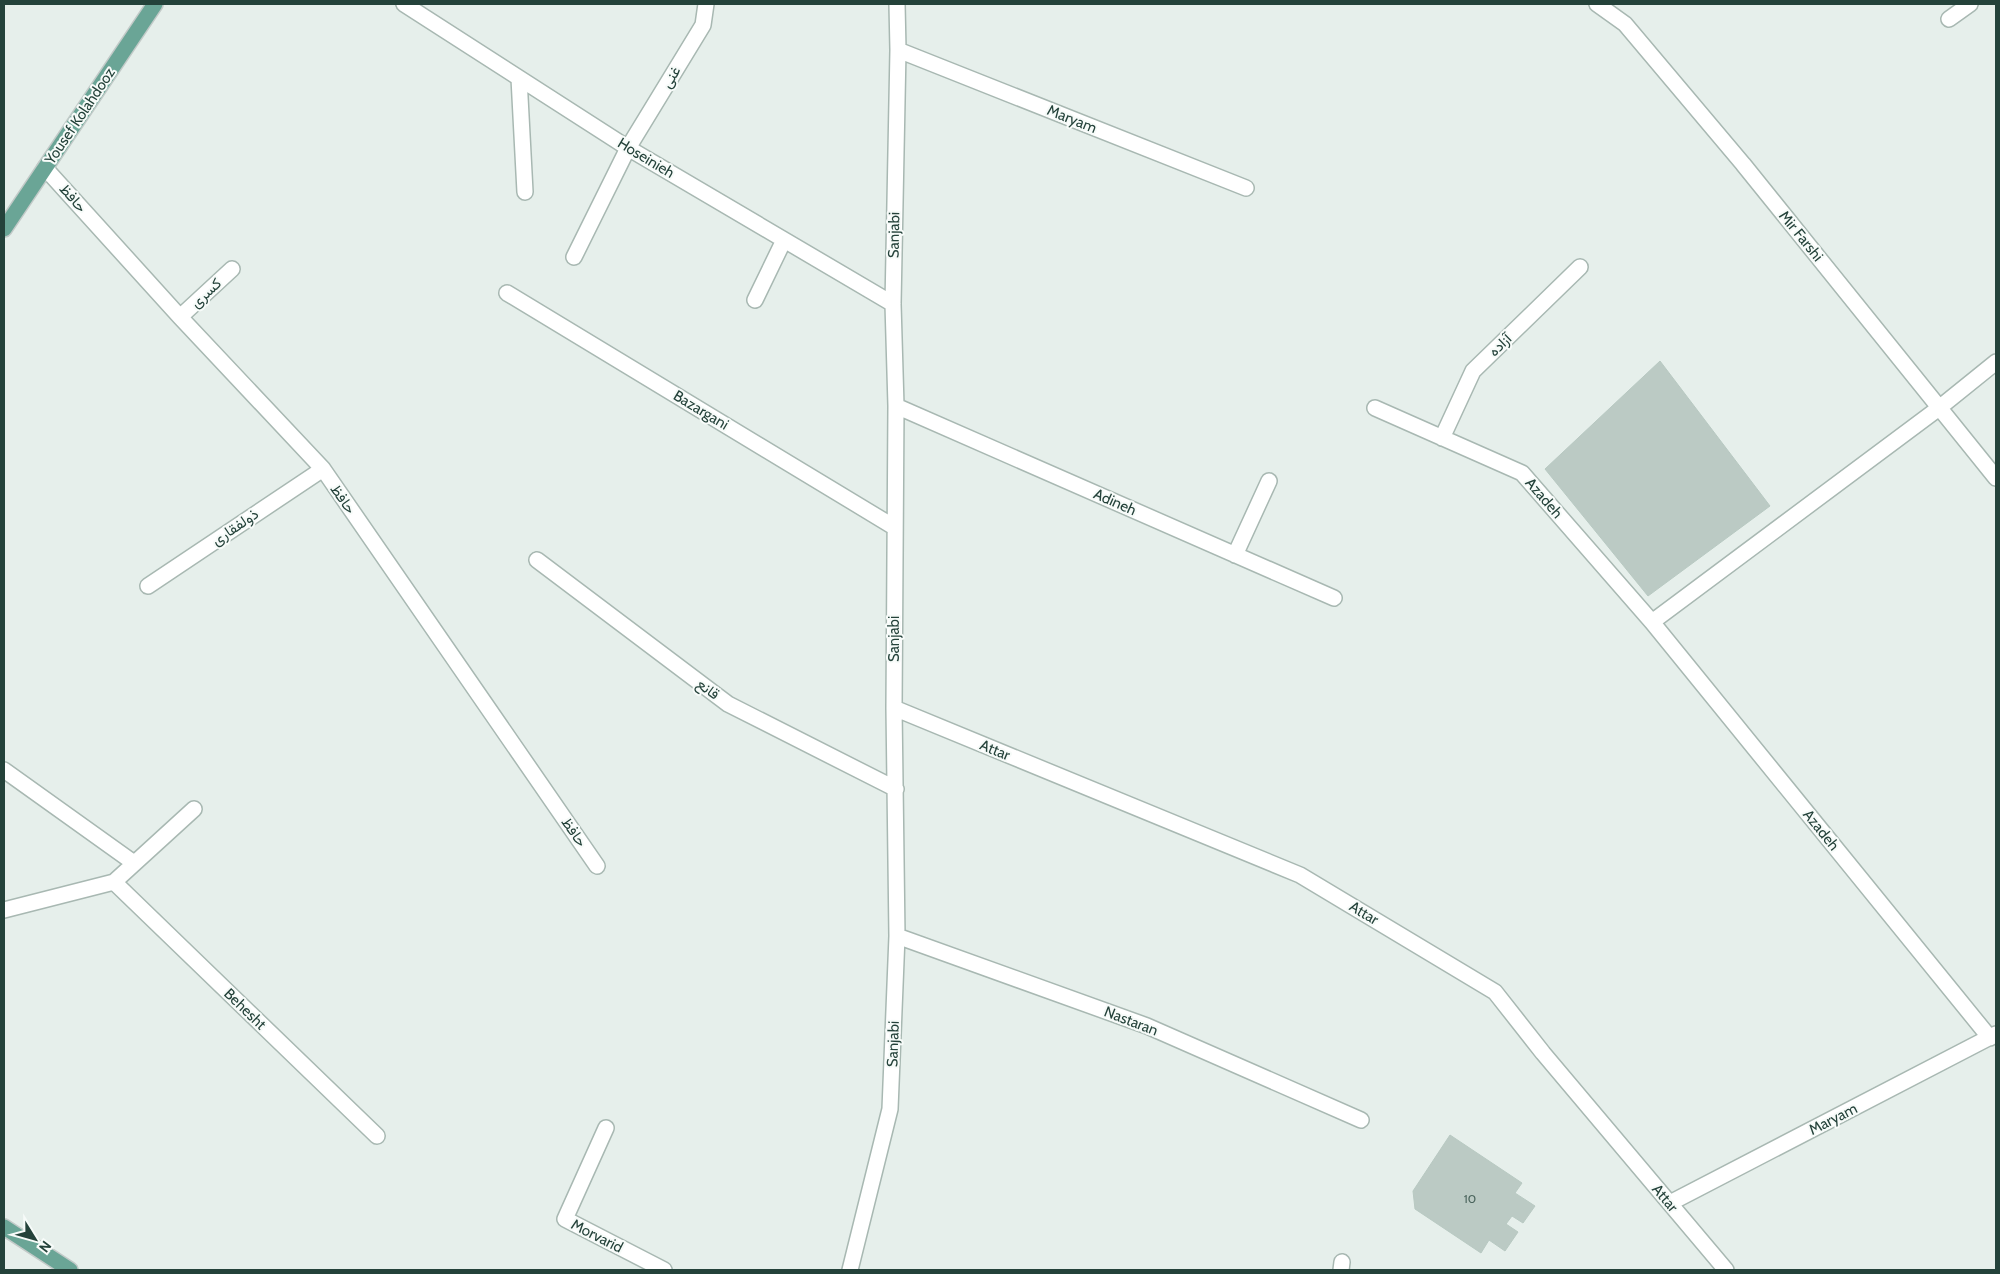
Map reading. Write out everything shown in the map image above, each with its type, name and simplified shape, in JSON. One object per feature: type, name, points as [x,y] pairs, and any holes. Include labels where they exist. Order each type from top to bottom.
[{"type":"main road","name":"Yousef Kolahdooz","points":[[4,229],[155,4]]},
{"type":"main road","points":[[5,1231],[70,1270]]},
{"type":"street","name":"Hoseinieh","points":[[404,4],[628,148],[893,304]]},
{"type":"street","name":"غنی","points":[[574,257],[628,148],[703,26],[706,4]]},
{"type":"street","name":"Sanjabi","points":[[850,1270],[890,1109],[897,936],[894,708],[896,406],[893,304],[898,50],[897,4]]},
{"type":"street","name":"Mir Farshi","points":[[1597,4],[1625,24],[1631,31],[1742,164],[1996,478]]},
{"type":"street","points":[[1949,19],[1970,4]]},
{"type":"street","name":"Maryam","points":[[898,50],[1246,188]]},
{"type":"street","points":[[519,78],[525,192]]},
{"type":"street","name":"حافظ","points":[[45,168],[180,318],[323,469],[597,866]]},
{"type":"street","points":[[755,300],[784,240]]},
{"type":"street","name":"آزاده","points":[[1442,438],[1473,371],[1580,267]]},
{"type":"street","name":"کسری","points":[[180,318],[232,269]]},
{"type":"street","name":"Bazargani","points":[[507,293],[894,527]]},
{"type":"street","points":[[1652,622],[1939,408],[1996,362]]},
{"type":"street","name":"Adineh","points":[[896,406],[1334,598]]},
{"type":"street","name":"Azadeh","points":[[1375,408],[1522,473],[1652,622],[1993,1036]]},
{"type":"street","name":"ذولفقاری","points":[[148,586],[323,469]]},
{"type":"street","points":[[1235,554],[1269,481]]},
{"type":"street","name":"قانع","points":[[537,560],[728,704],[896,790]]},
{"type":"street","name":"Attar","points":[[894,708],[1300,875],[1495,992],[1543,1054],[1726,1270]]},
{"type":"street","points":[[4,770],[134,864]]},
{"type":"street","points":[[4,910],[114,882],[194,809]]},
{"type":"street","name":"Behesht","points":[[114,882],[377,1136]]},
{"type":"street","name":"Nastaran","points":[[897,936],[1147,1026],[1361,1120]]},
{"type":"street","name":"Maryam","points":[[1670,1203],[1993,1036]]},
{"type":"street","name":"Morvarid","points":[[606,1128],[565,1219],[664,1270]]},
{"type":"building","points":[[1660,361],[1770,506],[1648,596],[1545,469]]},
{"type":"building","points":[[1450,1135],[1522,1183],[1515,1193],[1535,1206],[1523,1223],[1512,1216],[1506,1224],[1518,1232],[1505,1251],[1489,1240],[1481,1253],[1415,1209],[1413,1191]]}]
